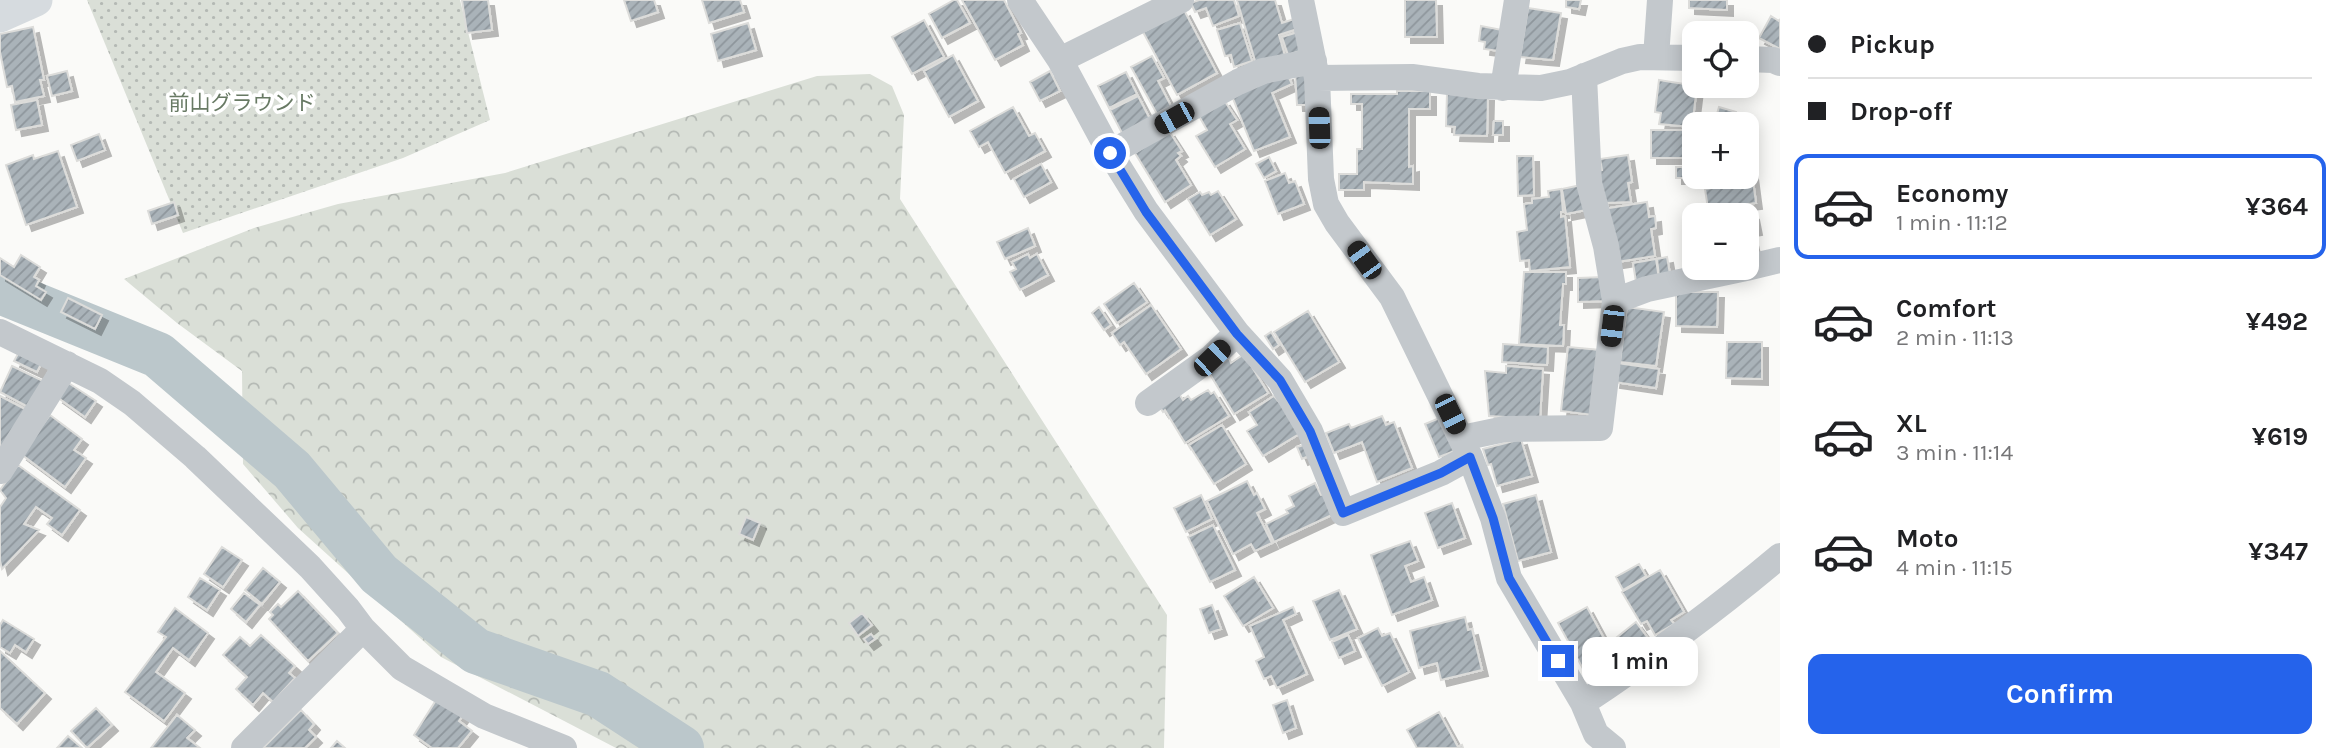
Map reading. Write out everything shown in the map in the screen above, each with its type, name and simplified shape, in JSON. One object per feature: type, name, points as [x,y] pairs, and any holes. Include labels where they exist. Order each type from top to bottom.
[{"type":"main road","points":[[0,16],[36,0]]},
{"type":"street","points":[[1020,0],[1060,60],[1110,153],[1146,212],[1237,334],[1280,380],[1310,431],[1343,513],[1441,473],[1466,447],[1505,429],[1600,428],[1615,301],[1606,246],[1589,183],[1584,76]]},
{"type":"street","points":[[1060,60],[1181,0]]},
{"type":"street","points":[[1301,0],[1315,69],[1321,179],[1326,204],[1392,297],[1466,447],[1493,518],[1509,578],[1583,702],[1596,734],[1613,748]]},
{"type":"street","points":[[1503,88],[1517,0]]},
{"type":"street","points":[[1656,57],[1660,0]]},
{"type":"street","points":[[1110,153],[1238,82],[1263,71],[1315,69],[1503,88],[1541,88],[1570,82],[1622,61],[1640,57],[1682,58]]},
{"type":"street","points":[[1759,59],[1780,63]]},
{"type":"street","points":[[1759,265],[1780,260]]},
{"type":"street","points":[[1615,301],[1647,289],[1689,280]]},
{"type":"street","points":[[0,332],[100,381],[132,403],[195,457],[310,567],[363,629],[402,668],[484,716],[564,748]]},
{"type":"street","points":[[1149,403],[1212,358],[1237,334]]},
{"type":"street","points":[[0,471],[66,364]]},
{"type":"street","points":[[1583,702],[1647,660],[1729,599],[1780,556]]},
{"type":"street","points":[[244,748],[363,629]]},
{"type":"green space","name":"前山グラウンド","points":[[87,0],[460,0],[490,120],[403,158],[183,233]]},
{"type":"green space","points":[[870,74],[892,86],[904,115],[900,199],[1167,615],[1164,748],[616,748],[441,657],[298,528],[243,464],[242,371],[177,323],[124,279],[254,228],[338,204],[505,173],[817,76]]},
{"type":"building","points":[[462,0],[488,0],[492,30],[467,33]]},
{"type":"building","points":[[624,0],[654,0],[658,12],[631,21]]},
{"type":"building","points":[[702,0],[740,0],[744,12],[709,23]]},
{"type":"building","points":[[957,0],[970,23],[942,38],[929,14]]},
{"type":"building","points":[[962,0],[1004,0],[1021,33],[1018,34],[1023,45],[995,60]]},
{"type":"building","points":[[1199,0],[1234,0],[1239,16],[1213,26],[1206,8],[1195,12],[1191,3]]},
{"type":"building","points":[[1237,0],[1275,0],[1282,23],[1294,19],[1297,29],[1279,35],[1285,56],[1256,64]]},
{"type":"building","points":[[1405,0],[1436,0],[1437,37],[1405,37]]},
{"type":"building","points":[[1566,0],[1581,0],[1579,9],[1566,7]]},
{"type":"building","points":[[1689,0],[1727,0],[1727,10],[1689,8]]},
{"type":"building","points":[[1528,8],[1561,13],[1553,60],[1520,57]]},
{"type":"building","points":[[1184,10],[1217,73],[1177,95],[1143,32]]},
{"type":"building","points":[[1771,16],[1779,21],[1780,19],[1780,49],[1759,38]]},
{"type":"building","points":[[924,20],[944,57],[912,74],[892,37]]},
{"type":"building","points":[[748,23],[756,50],[718,61],[711,34]]},
{"type":"building","points":[[1240,23],[1252,61],[1234,67],[1231,55],[1225,56],[1217,30]]},
{"type":"building","points":[[1481,26],[1502,30],[1499,51],[1484,49],[1485,42],[1479,41]]},
{"type":"building","points":[[33,27],[44,80],[40,80],[44,96],[15,102],[12,86],[7,87],[0,52],[0,34]]},
{"type":"building","points":[[1298,32],[1303,50],[1288,55],[1282,37]]},
{"type":"building","points":[[953,55],[978,101],[949,117],[924,71]]},
{"type":"building","points":[[1152,56],[1164,78],[1158,81],[1171,106],[1157,114],[1131,67]]},
{"type":"building","points":[[67,71],[72,91],[52,96],[47,76]]},
{"type":"building","points":[[1050,71],[1060,91],[1040,101],[1030,82]]},
{"type":"building","points":[[1307,71],[1309,105],[1297,105],[1295,72]]},
{"type":"building","points":[[1126,72],[1137,94],[1109,108],[1098,86]]},
{"type":"building","points":[[1287,74],[1292,84],[1272,93],[1290,137],[1254,151],[1232,96]]},
{"type":"building","points":[[1659,80],[1682,84],[1682,98],[1696,98],[1694,112],[1682,112],[1682,126],[1659,124],[1661,113],[1655,112]]},
{"type":"building","points":[[1397,91],[1430,91],[1430,109],[1409,109],[1409,167],[1413,166],[1413,184],[1364,182],[1364,190],[1339,190],[1339,174],[1357,174],[1357,149],[1362,149],[1362,104],[1351,104],[1351,94],[1397,94]]},
{"type":"building","points":[[1447,93],[1488,95],[1487,136],[1454,135],[1455,127],[1446,126]]},
{"type":"building","points":[[1138,96],[1151,121],[1123,135],[1110,110]]},
{"type":"building","points":[[37,100],[42,125],[16,130],[11,105]]},
{"type":"building","points":[[1224,100],[1237,120],[1230,124],[1245,149],[1215,167],[1196,136],[1207,130],[1199,116]]},
{"type":"building","points":[[1013,107],[1029,136],[1035,133],[1045,151],[1005,173],[988,142],[979,147],[970,131]]},
{"type":"building","points":[[1719,107],[1736,112],[1718,112]]},
{"type":"building","points":[[1494,121],[1503,121],[1503,135],[1493,135]]},
{"type":"building","points":[[1651,130],[1682,130],[1682,158],[1651,158]]},
{"type":"building","points":[[1169,131],[1182,151],[1178,153],[1181,156],[1176,160],[1191,185],[1165,202],[1135,153]]},
{"type":"building","points":[[99,134],[105,150],[77,161],[71,145]]},
{"type":"building","points":[[58,151],[77,207],[26,225],[6,165],[33,155],[34,159]]},
{"type":"building","points":[[1628,155],[1632,182],[1628,183],[1631,202],[1604,203],[1600,159]]},
{"type":"building","points":[[1517,156],[1533,156],[1534,195],[1518,196]]},
{"type":"building","points":[[1269,157],[1276,171],[1264,178],[1256,164]]},
{"type":"building","points":[[1041,164],[1051,182],[1024,197],[1014,179]]},
{"type":"building","points":[[1676,167],[1682,167],[1682,178],[1676,178]]},
{"type":"building","points":[[1285,173],[1289,183],[1295,181],[1304,204],[1278,214],[1265,181]]},
{"type":"building","points":[[1581,185],[1586,210],[1566,214],[1562,189]]},
{"type":"building","points":[[1561,189],[1561,217],[1565,216],[1570,267],[1530,271],[1529,260],[1520,261],[1517,232],[1527,230],[1524,204],[1532,203],[1532,199],[1549,197],[1548,191]]},
{"type":"building","points":[[1705,189],[1754,189],[1756,203],[1707,203]]},
{"type":"building","points":[[1218,191],[1236,219],[1210,235],[1188,199],[1200,192],[1202,195],[1209,192],[1211,195]]},
{"type":"building","points":[[174,202],[178,215],[152,224],[148,211]]},
{"type":"building","points":[[1647,202],[1649,217],[1655,216],[1656,228],[1651,229],[1655,256],[1617,262],[1603,209]]},
{"type":"building","points":[[1028,228],[1035,246],[1005,259],[997,242]]},
{"type":"building","points":[[1028,254],[1030,258],[1037,254],[1048,275],[1020,290],[1010,272],[1016,269],[1012,262]]},
{"type":"building","points":[[21,255],[40,267],[34,277],[39,280],[36,286],[46,292],[41,300],[0,275],[0,258],[14,267]]},
{"type":"building","points":[[1667,257],[1670,274],[1659,276],[1657,259]]},
{"type":"building","points":[[1656,259],[1659,279],[1636,282],[1633,263]]},
{"type":"building","points":[[1524,272],[1566,272],[1560,325],[1564,325],[1563,346],[1519,344]]},
{"type":"building","points":[[1604,277],[1605,301],[1578,302],[1578,278]]},
{"type":"building","points":[[1134,283],[1147,302],[1117,323],[1104,304]]},
{"type":"building","points":[[1676,292],[1718,292],[1717,327],[1676,326]]},
{"type":"building","points":[[68,298],[102,315],[95,329],[61,312]]},
{"type":"building","points":[[1151,305],[1181,349],[1146,374],[1124,342],[1120,345],[1112,333]]},
{"type":"building","points":[[1099,307],[1111,325],[1104,330],[1092,313]]},
{"type":"building","points":[[1627,307],[1664,312],[1656,366],[1620,362]]},
{"type":"building","points":[[1308,311],[1339,362],[1305,382],[1274,332]]},
{"type":"building","points":[[1271,332],[1279,345],[1273,349],[1265,336]]},
{"type":"building","points":[[1727,342],[1762,342],[1762,379],[1726,378]]},
{"type":"building","points":[[1503,344],[1548,347],[1547,365],[1502,362]]},
{"type":"building","points":[[1568,347],[1600,350],[1593,415],[1561,411]]},
{"type":"building","points":[[19,352],[41,364],[37,372],[14,361]]},
{"type":"building","points":[[1244,354],[1268,393],[1234,414],[1208,371],[1229,358],[1231,363]]},
{"type":"building","points":[[1617,363],[1659,369],[1656,388],[1614,382]]},
{"type":"building","points":[[12,366],[43,381],[30,408],[0,392]]},
{"type":"building","points":[[1506,366],[1543,369],[1540,419],[1489,416],[1485,371],[1506,373]]},
{"type":"building","points":[[67,382],[96,401],[85,417],[57,397]]},
{"type":"building","points":[[1208,390],[1211,394],[1214,392],[1229,416],[1185,443],[1165,410],[1163,412],[1158,404],[1178,392],[1183,400],[1188,396],[1191,400]]},
{"type":"building","points":[[0,396],[25,409],[5,448],[0,446]]},
{"type":"building","points":[[1274,396],[1304,431],[1263,456],[1247,431],[1257,425],[1249,412]]},
{"type":"building","points":[[50,415],[82,439],[74,450],[86,458],[65,487],[21,454]]},
{"type":"building","points":[[1382,416],[1386,425],[1394,422],[1412,468],[1377,482],[1362,442],[1334,453],[1326,433],[1349,424],[1351,428]]},
{"type":"building","points":[[1444,416],[1457,450],[1439,457],[1425,424]]},
{"type":"building","points":[[1222,425],[1246,464],[1214,484],[1189,445]]},
{"type":"building","points":[[1521,439],[1532,476],[1497,486],[1491,464],[1488,465],[1483,449]]},
{"type":"building","points":[[1307,444],[1311,455],[1302,459],[1297,447]]},
{"type":"building","points":[[18,465],[80,510],[62,535],[47,524],[52,518],[36,507],[24,524],[39,530],[2,569],[0,507],[6,498],[0,490]]},
{"type":"building","points":[[1247,481],[1265,509],[1257,513],[1272,543],[1255,551],[1251,544],[1233,554],[1207,501]]},
{"type":"building","points":[[1315,483],[1321,495],[1328,492],[1334,514],[1274,542],[1266,524],[1288,513],[1286,510],[1294,506],[1289,496]]},
{"type":"building","points":[[1201,495],[1212,519],[1186,532],[1174,508]]},
{"type":"building","points":[[1536,495],[1551,552],[1518,561],[1503,504]]},
{"type":"building","points":[[1452,503],[1465,538],[1438,548],[1425,513]]},
{"type":"building","points":[[746,517],[760,523],[753,540],[739,534]]},
{"type":"building","points":[[1213,525],[1235,570],[1210,582],[1188,537]]},
{"type":"building","points":[[1410,541],[1418,561],[1405,566],[1411,582],[1424,577],[1432,600],[1392,615],[1371,555]]},
{"type":"building","points":[[222,547],[242,560],[223,587],[204,574]]},
{"type":"building","points":[[1639,564],[1646,576],[1623,590],[1616,577]]},
{"type":"building","points":[[263,568],[280,582],[262,604],[245,590]]},
{"type":"building","points":[[1660,570],[1684,612],[1671,620],[1674,624],[1655,635],[1647,621],[1641,624],[1622,592]]},
{"type":"building","points":[[1254,577],[1273,608],[1243,626],[1224,596]]},
{"type":"building","points":[[200,578],[220,590],[207,610],[188,597]]},
{"type":"building","points":[[1339,590],[1357,629],[1330,640],[1313,601]]},
{"type":"building","points":[[298,591],[338,633],[308,661],[269,619],[273,615],[270,612],[278,604],[281,607]]},
{"type":"building","points":[[244,593],[260,605],[246,622],[231,609]]},
{"type":"building","points":[[1212,605],[1221,629],[1209,633],[1200,609]]},
{"type":"building","points":[[1293,607],[1296,614],[1283,620],[1307,674],[1277,688],[1271,676],[1264,679],[1256,661],[1264,657],[1250,626]]},
{"type":"building","points":[[1587,607],[1614,657],[1598,666],[1601,671],[1588,678],[1558,623]]},
{"type":"building","points":[[175,608],[208,633],[189,660],[173,648],[156,672],[185,693],[164,721],[125,692],[166,637],[158,632]]},
{"type":"building","points":[[862,613],[872,625],[858,636],[849,623]]},
{"type":"building","points":[[1465,617],[1468,630],[1472,629],[1482,670],[1441,680],[1437,663],[1419,668],[1410,631]]},
{"type":"building","points":[[3,620],[34,639],[26,652],[15,645],[10,653],[0,647],[0,625]]},
{"type":"building","points":[[1636,622],[1650,641],[1626,660],[1611,642]]},
{"type":"building","points":[[1378,628],[1382,636],[1390,633],[1409,672],[1382,686],[1358,638]]},
{"type":"building","points":[[871,634],[875,639],[868,644],[864,639]]},
{"type":"building","points":[[261,635],[295,666],[289,673],[295,678],[273,702],[263,693],[253,705],[236,689],[247,677],[223,655],[240,637],[250,646]]},
{"type":"building","points":[[1348,635],[1355,651],[1339,658],[1332,642]]},
{"type":"building","points":[[0,651],[45,693],[17,724],[0,708]]},
{"type":"building","points":[[438,697],[463,715],[459,721],[472,731],[458,748],[432,748],[414,735]]},
{"type":"building","points":[[1287,700],[1296,728],[1283,733],[1273,705]]},
{"type":"building","points":[[96,708],[112,725],[87,748],[71,731]]},
{"type":"building","points":[[301,710],[314,724],[309,730],[316,737],[305,748],[263,748]]},
{"type":"building","points":[[1439,712],[1458,747],[1462,745],[1463,748],[1417,748],[1407,730]]},
{"type":"building","points":[[177,715],[195,730],[187,738],[200,748],[151,748]]},
{"type":"building","points":[[68,736],[82,748],[57,748]]},
{"type":"building","points":[[337,741],[345,748],[331,748]]},
{"type":"waterway","points":[[0,291],[158,355],[292,470],[379,574],[476,651],[598,694],[681,748]]},
{"type":"route","points":[[1110,153],[1146,212],[1237,334],[1280,380],[1310,431],[1343,513],[1441,473],[1470,457],[1493,518],[1509,578],[1558,661]]}]
